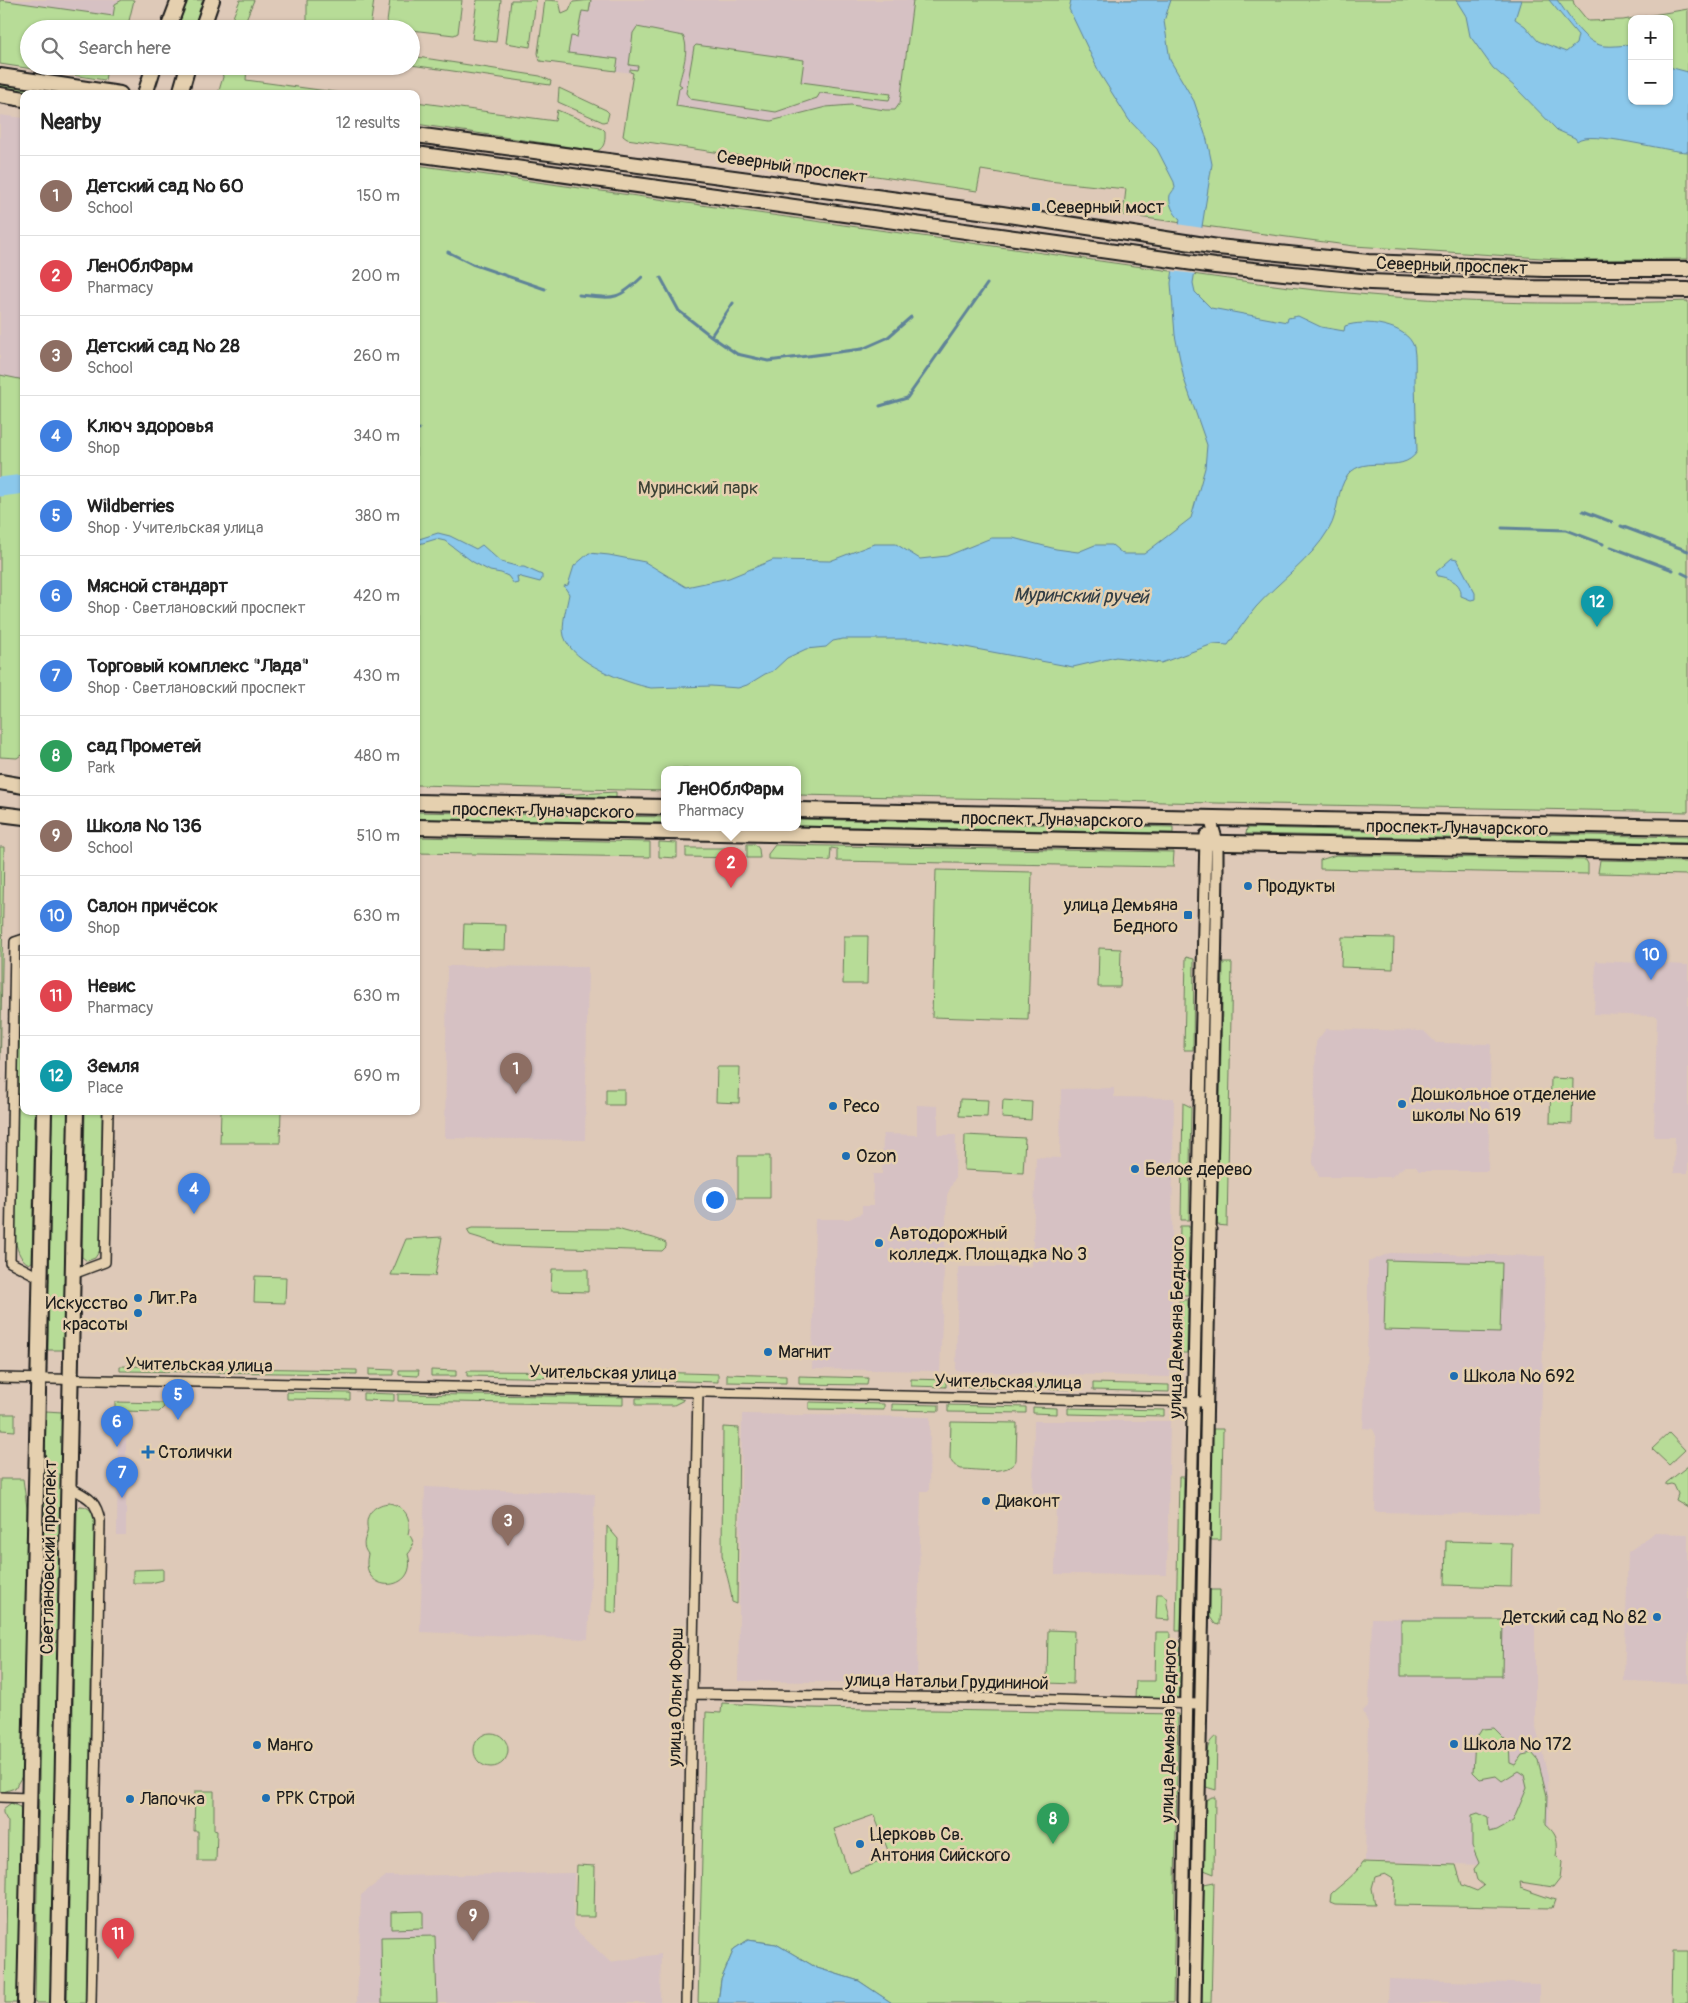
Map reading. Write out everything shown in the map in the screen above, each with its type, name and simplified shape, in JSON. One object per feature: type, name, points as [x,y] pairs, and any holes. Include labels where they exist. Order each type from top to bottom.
[{"type":"main road","points":[[171,20],[179,0]]},
{"type":"main road","points":[[205,20],[212,0]]},
{"type":"main road","points":[[146,90],[151,75]]},
{"type":"main road","points":[[181,90],[185,75]]},
{"type":"main road","points":[[0,76],[93,90]]},
{"type":"main road","points":[[0,95],[20,98]]},
{"type":"main road","name":"Северный проспект","points":[[420,136],[1002,214],[1218,246],[1368,262],[1544,269],[1688,270]]},
{"type":"main road","name":"Северный проспект","points":[[420,155],[1215,266],[1370,282],[1524,288],[1688,290]]},
{"type":"main road","points":[[0,782],[20,785]]},
{"type":"main road","name":"проспект Луначарского","points":[[420,802],[661,807]]},
{"type":"main road","name":"проспект Луначарского","points":[[801,810],[1688,827]]},
{"type":"main road","points":[[0,814],[20,816]]},
{"type":"main road","name":"проспект Луначарского","points":[[420,828],[1688,852]]},
{"type":"main road","name":"Светлановский проспект","points":[[24,2003],[44,1115]]},
{"type":"main road","name":"Светлановский проспект","points":[[58,2003],[76,1115]]},
{"type":"street","name":"улица Демьяна Бедного","points":[[1195,2003],[1206,1402],[1210,818]]},
{"type":"street","name":"улица Демьяна Бедного","points":[[1182,2003],[1193,1402],[1211,842]]},
{"type":"street","points":[[20,940],[15,942],[10,1262],[41,1278]]},
{"type":"street","points":[[73,1274],[105,1262],[108,1115]]},
{"type":"street","name":"Учительская улица","points":[[0,1378],[1206,1402]]},
{"type":"street","name":"улица Ольги Форш","points":[[686,2003],[698,1391]]},
{"type":"street","points":[[69,1487],[93,1500],[98,1510],[100,1521],[91,2003]]},
{"type":"street","name":"улица Натальи Грудининой","points":[[692,1694],[979,1698],[1200,1704]]},
{"type":"street","points":[[0,1797],[29,1798]]},
{"type":"shaded area","points":[[0,0],[134,0],[133,6],[113,16]]},
{"type":"shaded area","points":[[588,0],[1037,0],[895,156],[626,117],[633,73],[551,63]]},
{"type":"shaded area","points":[[0,115],[20,118],[20,380],[0,377]]},
{"type":"shaded area","points":[[1596,961],[1688,965],[1688,1173],[1674,1173],[1675,1137],[1654,1137],[1657,1016],[1594,1014]]},
{"type":"shaded area","points":[[447,966],[588,967],[585,1140],[445,1138]]},
{"type":"shaded area","name":"Дошкольное отделение школы № 619","points":[[1326,1029],[1424,1031],[1436,1043],[1491,1044],[1488,1171],[1419,1171],[1415,1166],[1405,1166],[1391,1177],[1319,1177],[1313,1163],[1316,1042]]},
{"type":"shaded area","points":[[1114,1088],[1114,1097],[1174,1098],[1170,1377],[956,1371],[958,1267],[1032,1267],[1036,1157],[1060,1158],[1061,1089]]},
{"type":"shaded area","name":"Автодорожный колледж. Площадка № 3","points":[[917,1105],[938,1106],[938,1135],[956,1135],[955,1178],[947,1195],[940,1371],[812,1369],[815,1219],[849,1219],[862,1213],[862,1206],[873,1206],[873,1174],[882,1174],[883,1134],[917,1135]]},
{"type":"shaded area","name":"Школа № 692","points":[[1390,1253],[1545,1256],[1539,1515],[1375,1512],[1376,1436],[1373,1429],[1363,1428],[1368,1329],[1368,1262]]},
{"type":"shaded area","points":[[742,1414],[930,1417],[929,1491],[921,1491],[917,1683],[738,1681]]},
{"type":"shaded area","points":[[1034,1421],[1170,1421],[1167,1575],[1055,1574],[1056,1493],[1033,1493]]},
{"type":"shaded area","points":[[118,1436],[126,1436],[126,1535],[117,1535]]},
{"type":"shaded area","points":[[425,1487],[595,1494],[588,1639],[420,1632]]},
{"type":"shaded area","name":"Детский сад № 82","points":[[1655,1533],[1688,1534],[1688,1683],[1624,1681],[1628,1552]]},
{"type":"shaded area","name":"Школа № 172","points":[[1372,1618],[1535,1620],[1535,1723],[1548,1776],[1549,1835],[1512,1866],[1365,1861],[1368,1723],[1363,1711],[1369,1705]]},
{"type":"shaded area","points":[[574,1873],[573,1927],[610,1962],[661,1954],[660,2003],[357,2003],[361,1895],[386,1876]]},
{"type":"shaded area","points":[[1389,1979],[1539,1984],[1539,2003],[1388,2003]]},
{"type":"green space","points":[[0,0],[113,16],[115,4],[122,0],[134,0],[129,20],[20,20],[20,67],[0,64]]},
{"type":"green space","points":[[186,0],[204,0],[196,20],[179,20]]},
{"type":"green space","points":[[240,0],[254,0],[246,20],[232,20]]},
{"type":"green space","points":[[307,0],[374,0],[371,20],[307,20]]},
{"type":"green space","points":[[390,0],[462,0],[458,33],[454,35],[420,31],[420,20],[387,20]]},
{"type":"green space","points":[[477,0],[501,0],[496,42],[472,39]]},
{"type":"green space","points":[[511,0],[536,0],[530,47],[506,43]]},
{"type":"green space","points":[[545,0],[559,1],[562,14],[569,11],[573,2],[591,0],[589,12],[582,11],[577,37],[571,36],[568,53],[618,59],[616,71],[540,61],[538,53]]},
{"type":"green space","points":[[913,0],[1573,0],[1574,4],[1588,21],[1628,19],[1628,105],[1673,105],[1673,15],[1653,15],[1688,9],[1688,259],[1573,260],[1354,246],[1123,215],[1126,189],[1048,181],[981,170],[977,191],[627,139],[623,136],[633,73],[630,72],[630,69],[637,70],[638,66],[629,65],[633,33],[637,27],[683,36],[686,53],[679,84],[682,86],[679,88],[676,106],[771,121],[826,107],[851,105],[895,110],[900,103]]},
{"type":"green space","points":[[696,45],[804,60],[801,82],[891,94],[889,100],[820,93],[817,98],[776,112],[690,99],[686,93],[694,47]]},
{"type":"green space","points":[[420,57],[540,76],[551,81],[550,85],[420,66]]},
{"type":"green space","points":[[72,75],[106,75],[105,80]]},
{"type":"green space","points":[[223,75],[246,75],[246,80],[320,90],[219,90]]},
{"type":"green space","points":[[0,84],[41,90],[20,90],[20,92],[0,89]]},
{"type":"green space","points":[[559,88],[606,110],[609,113],[607,121],[603,122],[558,102]]},
{"type":"green space","points":[[420,103],[555,121],[557,110],[602,128],[605,131],[602,147],[597,151],[420,125]]},
{"type":"green space","name":"Муринский парк","points":[[420,166],[1235,280],[1320,290],[1390,297],[1475,301],[1603,303],[1688,301],[1688,812],[801,795],[801,766],[661,766],[661,791],[420,785]]},
{"type":"green space","points":[[0,375],[20,379],[20,756],[17,758],[0,757]]},
{"type":"green space","points":[[616,792],[616,798],[559,797],[559,795]]},
{"type":"green space","points":[[420,812],[661,817],[661,823],[420,819]]},
{"type":"green space","points":[[801,819],[1173,827],[1173,833],[801,826]]},
{"type":"green space","points":[[1247,828],[1688,837],[1688,843],[1246,834]]},
{"type":"green space","points":[[420,837],[650,842],[650,857],[420,853]]},
{"type":"green space","points":[[659,842],[677,843],[677,858],[659,857]]},
{"type":"green space","points":[[747,844],[755,844],[759,849],[760,858],[747,858]]},
{"type":"green space","points":[[775,845],[1174,852],[1173,867],[837,861],[837,849],[831,848],[830,861],[768,859],[768,854]]},
{"type":"green space","points":[[0,847],[4,847],[0,1086]]},
{"type":"green space","points":[[686,848],[738,848],[738,858],[686,857]]},
{"type":"green space","points":[[1336,855],[1586,860],[1588,874],[1320,869],[1320,860]]},
{"type":"green space","points":[[1600,860],[1688,862],[1688,875],[1598,873]]},
{"type":"green space","points":[[936,870],[1032,872],[1028,1020],[932,1017]]},
{"type":"green space","points":[[464,924],[506,925],[505,950],[463,949]]},
{"type":"green space","points":[[844,936],[868,936],[867,984],[843,984]]},
{"type":"green space","points":[[1342,937],[1394,938],[1393,969],[1341,967]]},
{"type":"green space","points":[[1099,948],[1121,949],[1120,987],[1098,987]]},
{"type":"green space","points":[[1186,957],[1194,959],[1193,1050],[1184,1050]]},
{"type":"green space","points":[[1223,963],[1232,963],[1227,1226],[1217,1225]]},
{"type":"green space","points":[[20,976],[20,1115],[35,1115],[32,1262],[29,1264],[19,1252],[15,1236]]},
{"type":"green space","points":[[717,1067],[740,1067],[739,1103],[716,1102]]},
{"type":"green space","points":[[1551,1078],[1573,1079],[1572,1124],[1550,1123]]},
{"type":"green space","points":[[606,1089],[624,1089],[624,1105],[606,1105]]},
{"type":"green space","points":[[960,1099],[988,1100],[987,1117],[959,1116]]},
{"type":"green space","points":[[1003,1100],[1032,1102],[1031,1120],[1002,1118]]},
{"type":"green space","points":[[1183,1103],[1191,1107],[1189,1220],[1181,1220]]},
{"type":"green space","points":[[52,1115],[68,1115],[64,1350],[48,1350]]},
{"type":"green space","points":[[85,1115],[102,1115],[100,1250],[95,1258],[87,1261],[82,1257]]},
{"type":"green space","points":[[221,1115],[281,1115],[280,1143],[220,1143]]},
{"type":"green space","points":[[965,1135],[1025,1138],[1023,1173],[964,1170]]},
{"type":"green space","points":[[738,1156],[770,1156],[770,1198],[738,1198]]},
{"type":"green space","points":[[1180,1226],[1189,1226],[1188,1295],[1179,1295]]},
{"type":"green space","points":[[472,1228],[618,1229],[660,1240],[666,1243],[666,1247],[662,1251],[506,1246],[470,1235],[467,1230]]},
{"type":"green space","points":[[442,1237],[435,1276],[391,1275],[406,1239]]},
{"type":"green space","points":[[1386,1260],[1502,1263],[1500,1333],[1384,1330]]},
{"type":"green space","points":[[552,1269],[588,1269],[588,1292],[551,1291]]},
{"type":"green space","points":[[255,1276],[286,1277],[285,1303],[254,1302]]},
{"type":"green space","points":[[1179,1300],[1188,1300],[1187,1353],[1178,1353]]},
{"type":"green space","points":[[120,1366],[357,1370],[357,1374],[120,1371]]},
{"type":"green space","points":[[369,1369],[394,1370],[394,1375],[369,1375]]},
{"type":"green space","points":[[399,1370],[419,1370],[418,1376],[399,1375]]},
{"type":"green space","points":[[431,1370],[456,1371],[456,1376],[431,1376]]},
{"type":"green space","points":[[467,1371],[620,1372],[620,1379],[467,1376]]},
{"type":"green space","points":[[651,1372],[718,1374],[718,1382],[650,1380]]},
{"type":"green space","points":[[727,1374],[786,1376],[786,1383],[727,1382]]},
{"type":"green space","points":[[799,1376],[868,1378],[867,1385],[799,1384]]},
{"type":"green space","points":[[911,1379],[946,1380],[946,1387],[911,1386]]},
{"type":"green space","points":[[956,1380],[1070,1383],[1070,1389],[956,1387]]},
{"type":"green space","points":[[1093,1383],[1169,1385],[1169,1392],[1093,1390]]},
{"type":"green space","points":[[287,1392],[350,1393],[350,1400],[287,1399]]},
{"type":"green space","points":[[363,1393],[394,1394],[394,1401],[363,1400]]},
{"type":"green space","points":[[398,1394],[623,1397],[623,1405],[398,1401]]},
{"type":"green space","points":[[636,1398],[678,1398],[684,1400],[674,1405],[636,1405]]},
{"type":"green space","points":[[115,1402],[164,1403],[164,1407],[159,1412],[123,1411],[122,1427],[120,1429],[120,1421],[115,1420]]},
{"type":"green space","points":[[809,1402],[884,1404],[884,1410],[809,1409]]},
{"type":"green space","points":[[892,1404],[939,1405],[939,1411],[892,1410]]},
{"type":"green space","points":[[948,1405],[1026,1407],[1026,1413],[948,1412]]},
{"type":"green space","points":[[1033,1407],[1057,1408],[1057,1414],[1033,1413]]},
{"type":"green space","points":[[1068,1408],[1164,1410],[1164,1416],[1068,1414]]},
{"type":"green space","points":[[46,1411],[62,1412],[51,2003],[35,2003]]},
{"type":"green space","points":[[1,1414],[15,1414],[15,1431],[1,1430]]},
{"type":"green space","points":[[951,1422],[1017,1423],[1016,1460],[1013,1465],[1000,1470],[961,1469],[957,1467],[950,1458]]},
{"type":"green space","points":[[723,1427],[739,1428],[737,1604],[732,1602],[722,1555]]},
{"type":"green space","points":[[1213,1429],[1223,1429],[1221,1540],[1211,1540]]},
{"type":"green space","points":[[1669,1433],[1685,1450],[1669,1465],[1652,1449]]},
{"type":"green space","points":[[1688,1466],[1688,1507],[1676,1500],[1678,1494],[1674,1485],[1666,1485],[1666,1483]]},
{"type":"green space","points":[[1179,1477],[1184,1477],[1181,1631],[1176,1631]]},
{"type":"green space","points":[[0,1479],[23,1479],[27,1508],[22,1776],[15,1788],[0,1793]]},
{"type":"green space","points":[[389,1503],[399,1507],[406,1514],[409,1523],[408,1534],[413,1544],[408,1554],[409,1567],[405,1576],[398,1582],[389,1584],[379,1583],[372,1577],[367,1568],[368,1554],[364,1544],[368,1516],[380,1505]]},
{"type":"green space","points":[[80,1506],[90,1510],[94,1521],[85,2003],[67,2003],[77,1511]]},
{"type":"green space","points":[[607,1526],[618,1539],[616,1613],[606,1611]]},
{"type":"green space","points":[[1446,1541],[1512,1543],[1511,1587],[1445,1585]]},
{"type":"green space","points":[[163,1569],[163,1580],[151,1583],[133,1583],[133,1570]]},
{"type":"green space","points":[[1210,1590],[1220,1590],[1219,1625],[1215,1624],[1210,1617]]},
{"type":"green space","points":[[1157,1594],[1163,1594],[1167,1599],[1170,1620],[1156,1619]]},
{"type":"green space","points":[[1401,1620],[1503,1620],[1502,1676],[1401,1676]]},
{"type":"green space","points":[[1048,1630],[1074,1631],[1073,1684],[1047,1683]]},
{"type":"green space","points":[[1156,1632],[1170,1632],[1168,1698],[1135,1697],[1136,1681],[1155,1681]]},
{"type":"green space","points":[[1174,1640],[1181,1642],[1180,1698],[1173,1698]]},
{"type":"green space","points":[[722,1703],[809,1708],[1178,1714],[1173,2003],[892,2003],[859,1981],[817,1968],[776,1944],[748,1940],[734,1949],[721,1980],[718,2003],[698,2003],[706,1712],[721,1713]],"holes":[[[874,1815],[891,1858],[849,1873],[834,1829]]]},
{"type":"green space","points":[[1494,1728],[1509,1743],[1510,1763],[1515,1765],[1522,1755],[1532,1753],[1538,1760],[1547,1796],[1546,1825],[1555,1835],[1557,1842],[1556,1856],[1562,1862],[1560,1878],[1553,1887],[1519,1882],[1520,1888],[1555,1900],[1552,1908],[1394,1905],[1395,1880],[1385,1874],[1375,1877],[1372,1888],[1375,1905],[1335,1904],[1330,1902],[1331,1894],[1363,1862],[1456,1865],[1462,1885],[1477,1891],[1484,1886],[1477,1880],[1474,1869],[1479,1863],[1472,1846],[1472,1815],[1478,1813],[1488,1818],[1489,1832],[1497,1830],[1513,1821],[1527,1788],[1524,1775],[1518,1771],[1502,1781],[1496,1776],[1480,1779],[1473,1772],[1475,1740],[1482,1729]]},
{"type":"green space","points":[[491,1733],[503,1738],[508,1750],[503,1762],[491,1767],[479,1762],[474,1750],[479,1738]]},
{"type":"green space","points":[[1217,1736],[1216,1790],[1206,1787],[1206,1766],[1209,1745],[1212,1739]]},
{"type":"green space","points":[[195,1791],[214,1791],[214,1830],[217,1831],[216,1861],[198,1861],[198,1831],[194,1831]]},
{"type":"green space","points":[[1215,1797],[1214,1874],[1204,1870],[1206,1800]]},
{"type":"green space","points":[[11,1803],[20,1807],[22,1814],[18,2003],[5,2003],[8,1822],[3,1809]]},
{"type":"green space","points":[[577,1865],[595,1866],[594,1917],[575,1917]]},
{"type":"green space","points":[[1214,1882],[1211,2003],[1202,2003],[1204,1884]]},
{"type":"green space","points":[[423,1911],[423,1928],[391,1929],[391,1912]]},
{"type":"green space","points":[[435,1936],[437,2003],[382,2003],[381,1937]]},
{"type":"green space","points":[[1673,1951],[1688,1951],[1688,2003],[1672,2003]]},
{"type":"water","points":[[1071,0],[1171,0],[1164,21],[1170,60],[1194,101],[1207,140],[1212,164],[1193,283],[1195,292],[1211,308],[1287,322],[1288,318],[1298,316],[1321,327],[1344,331],[1345,326],[1363,323],[1384,325],[1403,333],[1410,339],[1415,351],[1417,452],[1410,459],[1402,463],[1364,466],[1355,469],[1348,475],[1341,488],[1329,529],[1304,561],[1256,607],[1228,645],[1213,644],[1161,663],[1116,657],[1073,667],[922,639],[843,639],[833,641],[826,647],[806,649],[787,658],[773,671],[738,688],[711,686],[651,688],[628,682],[601,670],[577,655],[569,646],[564,636],[563,626],[569,594],[564,586],[568,585],[574,566],[589,553],[645,562],[686,587],[729,578],[773,560],[830,561],[874,544],[896,544],[920,559],[947,556],[991,538],[1013,538],[1056,549],[1078,552],[1095,545],[1112,545],[1123,554],[1144,554],[1191,518],[1205,468],[1207,445],[1184,379],[1175,335],[1171,283],[1180,219],[1174,212],[1170,202],[1170,195],[1175,188],[1174,182],[1157,149],[1129,120],[1100,74],[1069,9]]},
{"type":"water","points":[[1456,0],[1521,0],[1515,19],[1525,26],[1538,41],[1566,52],[1576,44],[1578,35],[1549,0],[1557,0],[1577,28],[1589,40],[1604,46],[1628,45],[1628,105],[1673,105],[1673,68],[1688,72],[1688,152],[1612,139],[1584,138],[1577,141],[1575,138],[1557,130],[1515,87],[1493,68],[1470,36],[1466,16]]},
{"type":"water","points":[[438,533],[450,536],[476,549],[482,545],[501,562],[524,567],[542,575],[542,579],[540,582],[517,576],[518,583],[514,584],[508,576],[490,571],[473,562],[445,541],[436,539],[420,544],[420,539]]},
{"type":"water","points":[[1452,558],[1457,559],[1475,593],[1475,599],[1471,600],[1461,596],[1461,591],[1457,584],[1438,576],[1436,572]]},
{"type":"water","points":[[748,1940],[776,1944],[817,1968],[859,1981],[892,2003],[718,2003],[721,1980],[734,1949]]},
{"type":"pier","points":[[1177,224],[1203,228],[1197,274],[1170,271]]},
{"type":"waterway","points":[[448,252],[472,264],[545,289]]},
{"type":"waterway","points":[[579,295],[614,296],[626,291],[642,277]]},
{"type":"waterway","points":[[661,278],[679,311],[711,336],[737,354],[768,361],[862,349],[887,338],[911,317]]},
{"type":"waterway","points":[[880,406],[907,398],[987,284]]},
{"type":"waterway","points":[[711,336],[733,303]]},
{"type":"waterway","name":"Муринский ручей","points":[[0,487],[20,484]]},
{"type":"waterway","points":[[1583,511],[1612,522]]},
{"type":"waterway","points":[[1621,526],[1688,551]]},
{"type":"waterway","points":[[1502,528],[1566,530],[1603,544]]},
{"type":"waterway","points":[[1611,547],[1673,570]]},
{"type":"waterway","points":[[1682,573],[1688,576]]},
{"type":"place","name":"Северный мост","points":[[1036,207]]},
{"type":"place","name":"Земля","points":[[1597,627]]},
{"type":"place","name":"Продукты","points":[[1248,886]]},
{"type":"place","name":"ЛенОблФарм","points":[[731,888]]},
{"type":"place","name":"улица Демьяна Бедного","points":[[1188,915]]},
{"type":"place","name":"Салон причёсок","points":[[1651,980]]},
{"type":"place","name":"Детский сад № 60","points":[[516,1094]]},
{"type":"place","name":"Дошкольное отделение школы № 619","points":[[1402,1104]]},
{"type":"place","name":"Ресо","points":[[833,1106]]},
{"type":"place","name":"Ozon","points":[[846,1156]]},
{"type":"place","name":"Белое дерево","points":[[1135,1169]]},
{"type":"place","name":"Ключ здоровья","points":[[194,1214]]},
{"type":"place","name":"Автодорожный колледж. Площадка № 3","points":[[879,1243]]},
{"type":"place","name":"Лит.Ра","points":[[138,1298]]},
{"type":"place","name":"Искусство красоты","points":[[138,1313]]},
{"type":"place","name":"Магнит","points":[[768,1352]]},
{"type":"place","name":"Школа № 692","points":[[1454,1376]]},
{"type":"place","name":"Wildberries","points":[[178,1420]]},
{"type":"place","name":"Мясной стандарт","points":[[117,1447]]},
{"type":"place","name":"Столички","points":[[148,1452]]},
{"type":"place","name":"Торговый комплекс \"Лада\"","points":[[122,1498]]},
{"type":"place","name":"Диаконт","points":[[986,1501]]},
{"type":"place","name":"Детский сад № 28","points":[[508,1546]]},
{"type":"place","name":"Детский сад № 82","points":[[1657,1617]]},
{"type":"place","name":"Школа № 172","points":[[1454,1744]]},
{"type":"place","name":"Манго","points":[[257,1745]]},
{"type":"place","name":"РРК Строй","points":[[266,1798]]},
{"type":"place","name":"Лапочка","points":[[130,1799]]},
{"type":"place","name":"Церковь Св. Антония Сийского","points":[[860,1844]]},
{"type":"place","name":"сад Прометей","points":[[1053,1844]]},
{"type":"place","name":"Школа № 136","points":[[473,1941]]},
{"type":"place","name":"Невис","points":[[118,1959]]}]
